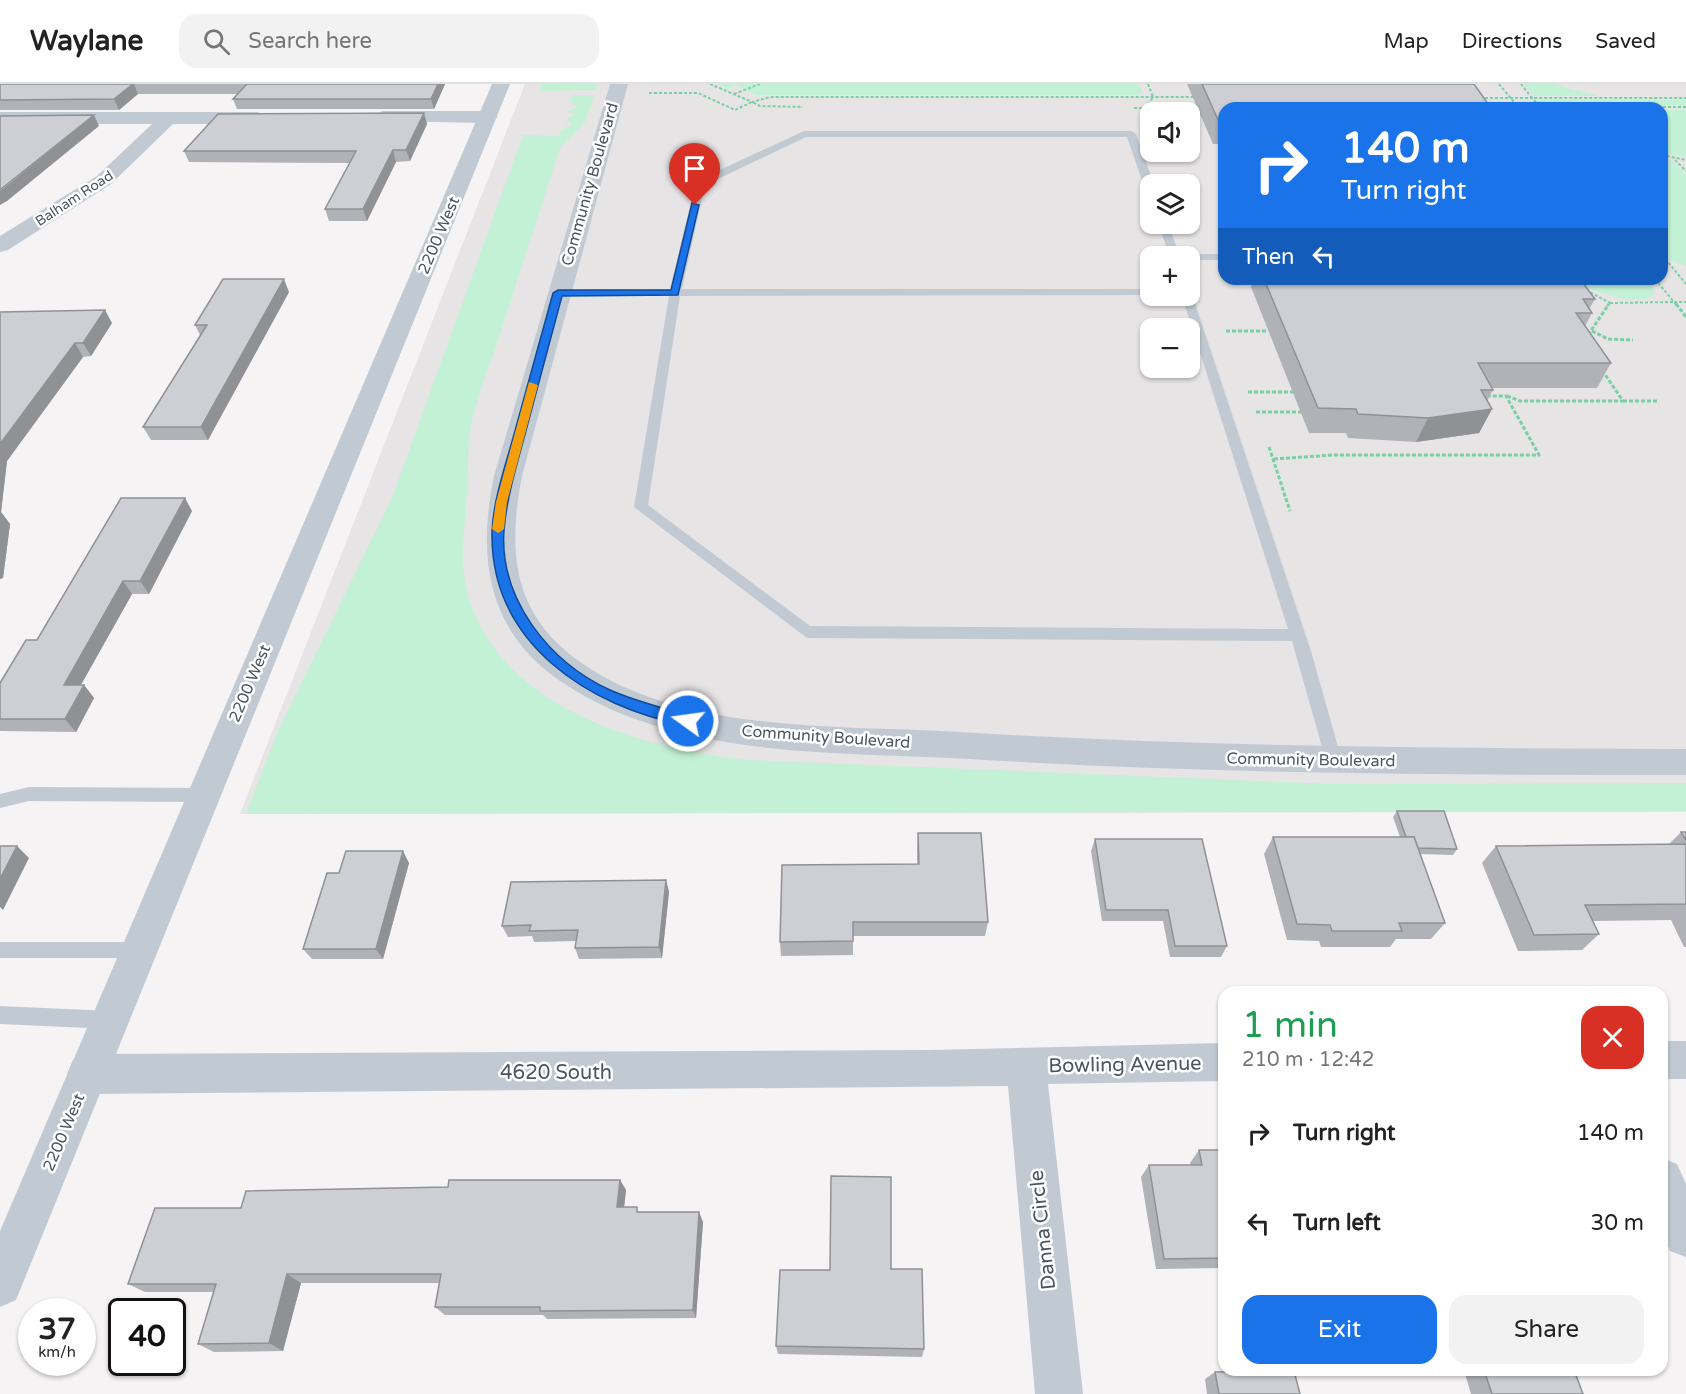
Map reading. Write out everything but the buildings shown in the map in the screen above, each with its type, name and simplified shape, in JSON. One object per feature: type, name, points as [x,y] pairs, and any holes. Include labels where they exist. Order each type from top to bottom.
[{"type":"street","name":"2200 West","points":[[0,1284],[501,84]]},
{"type":"street","name":"Community Boulevard","points":[[619,84],[558,293],[506,485],[498,531],[501,569],[513,609],[548,654],[572,674],[605,693],[670,717],[742,731],[1008,749],[1334,761],[1686,762]]},
{"type":"street","points":[[364,117],[488,117]]},
{"type":"street","points":[[0,118],[272,118]]},
{"type":"street","name":"Balham Road","points":[[0,245],[104,180],[133,156],[168,118]]},
{"type":"street","points":[[1668,1060],[1686,1060]]},
{"type":"street","name":"Bowling Avenue","points":[[1026,1066],[1218,1062]]},
{"type":"street","name":"4620 South","points":[[87,1074],[929,1069],[1026,1066]]},
{"type":"street","name":"Danna Circle","points":[[1026,1066],[1059,1394]]},
{"type":"street","points":[[1668,1193],[1686,1235]]},
{"type":"lane","points":[[1145,174],[1131,134],[804,134],[700,183],[675,293],[641,507],[807,632],[1297,635]]},
{"type":"lane","points":[[1200,257],[1218,257]]},
{"type":"lane","points":[[558,293],[1140,292]]},
{"type":"lane","points":[[1191,306],[1297,635],[1334,761]]},
{"type":"lane","points":[[0,801],[29,794],[203,795]]},
{"type":"lane","points":[[0,950],[140,950]]},
{"type":"lane","points":[[0,1015],[110,1020]]},
{"type":"path","points":[[710,84],[752,102],[770,97],[1197,97]]},
{"type":"path","points":[[734,94],[760,84]]},
{"type":"path","points":[[1148,84],[1153,97]]},
{"type":"path","points":[[1500,84],[1514,102]]},
{"type":"path","points":[[1521,84],[1535,102]]},
{"type":"path","points":[[1149,102],[1153,97]]},
{"type":"path","points":[[1476,98],[1686,98]]},
{"type":"path","points":[[1668,107],[1686,107]]},
{"type":"path","points":[[1668,157],[1686,160]]},
{"type":"path","points":[[1675,160],[1686,171]]},
{"type":"path","points":[[1668,262],[1686,284]]},
{"type":"path","points":[[1660,285],[1686,317]]},
{"type":"path","points":[[1577,286],[1610,303],[1686,302]]},
{"type":"path","points":[[1582,342],[1592,331],[1602,311],[1610,303]]},
{"type":"path","points":[[1226,331],[1268,331]]},
{"type":"path","points":[[1592,331],[1608,339],[1633,340]]},
{"type":"path","points":[[1596,361],[1623,401]]},
{"type":"path","points":[[1248,392],[1293,392]]},
{"type":"path","points":[[1483,396],[1506,396],[1520,401],[1659,401]]},
{"type":"path","points":[[1274,459],[1333,455],[1539,455],[1506,396]]},
{"type":"path","points":[[1256,412],[1301,412]]},
{"type":"shaded area","points":[[525,84],[1686,84],[1686,812],[240,814]]},
{"type":"green space","points":[[542,84],[598,84],[596,90],[539,91]]},
{"type":"green space","points":[[717,84],[1139,84],[1142,92],[1137,95],[757,95],[736,85],[727,89]]},
{"type":"green space","points":[[1524,84],[1553,84],[1598,96],[1534,96]]},
{"type":"green space","points":[[572,95],[594,95],[585,122],[560,148],[475,409],[469,441],[463,557],[466,587],[482,629],[507,664],[540,692],[578,715],[621,732],[664,745],[750,760],[1330,784],[1686,783],[1686,811],[246,814],[277,733],[392,498],[523,135],[559,136],[561,130],[573,125],[565,120],[575,115],[568,111],[578,106],[570,102]]},
{"type":"green space","points":[[1536,100],[1686,100],[1686,105],[1668,105],[1668,102],[1538,102]]},
{"type":"green space","points":[[1668,110],[1686,110],[1686,157],[1668,155]]},
{"type":"green space","points":[[1668,160],[1674,162],[1686,174],[1686,266],[1668,258]]},
{"type":"green space","points":[[1580,285],[1650,285],[1654,290],[1654,295],[1645,299],[1634,299]]},
{"type":"slow traffic","points":[[498,529],[501,502],[533,385]]},
{"type":"route","points":[[688,721],[670,717],[605,693],[572,674],[548,654],[513,609],[501,569],[498,531],[501,502],[558,293],[675,293],[695,205]]}]
